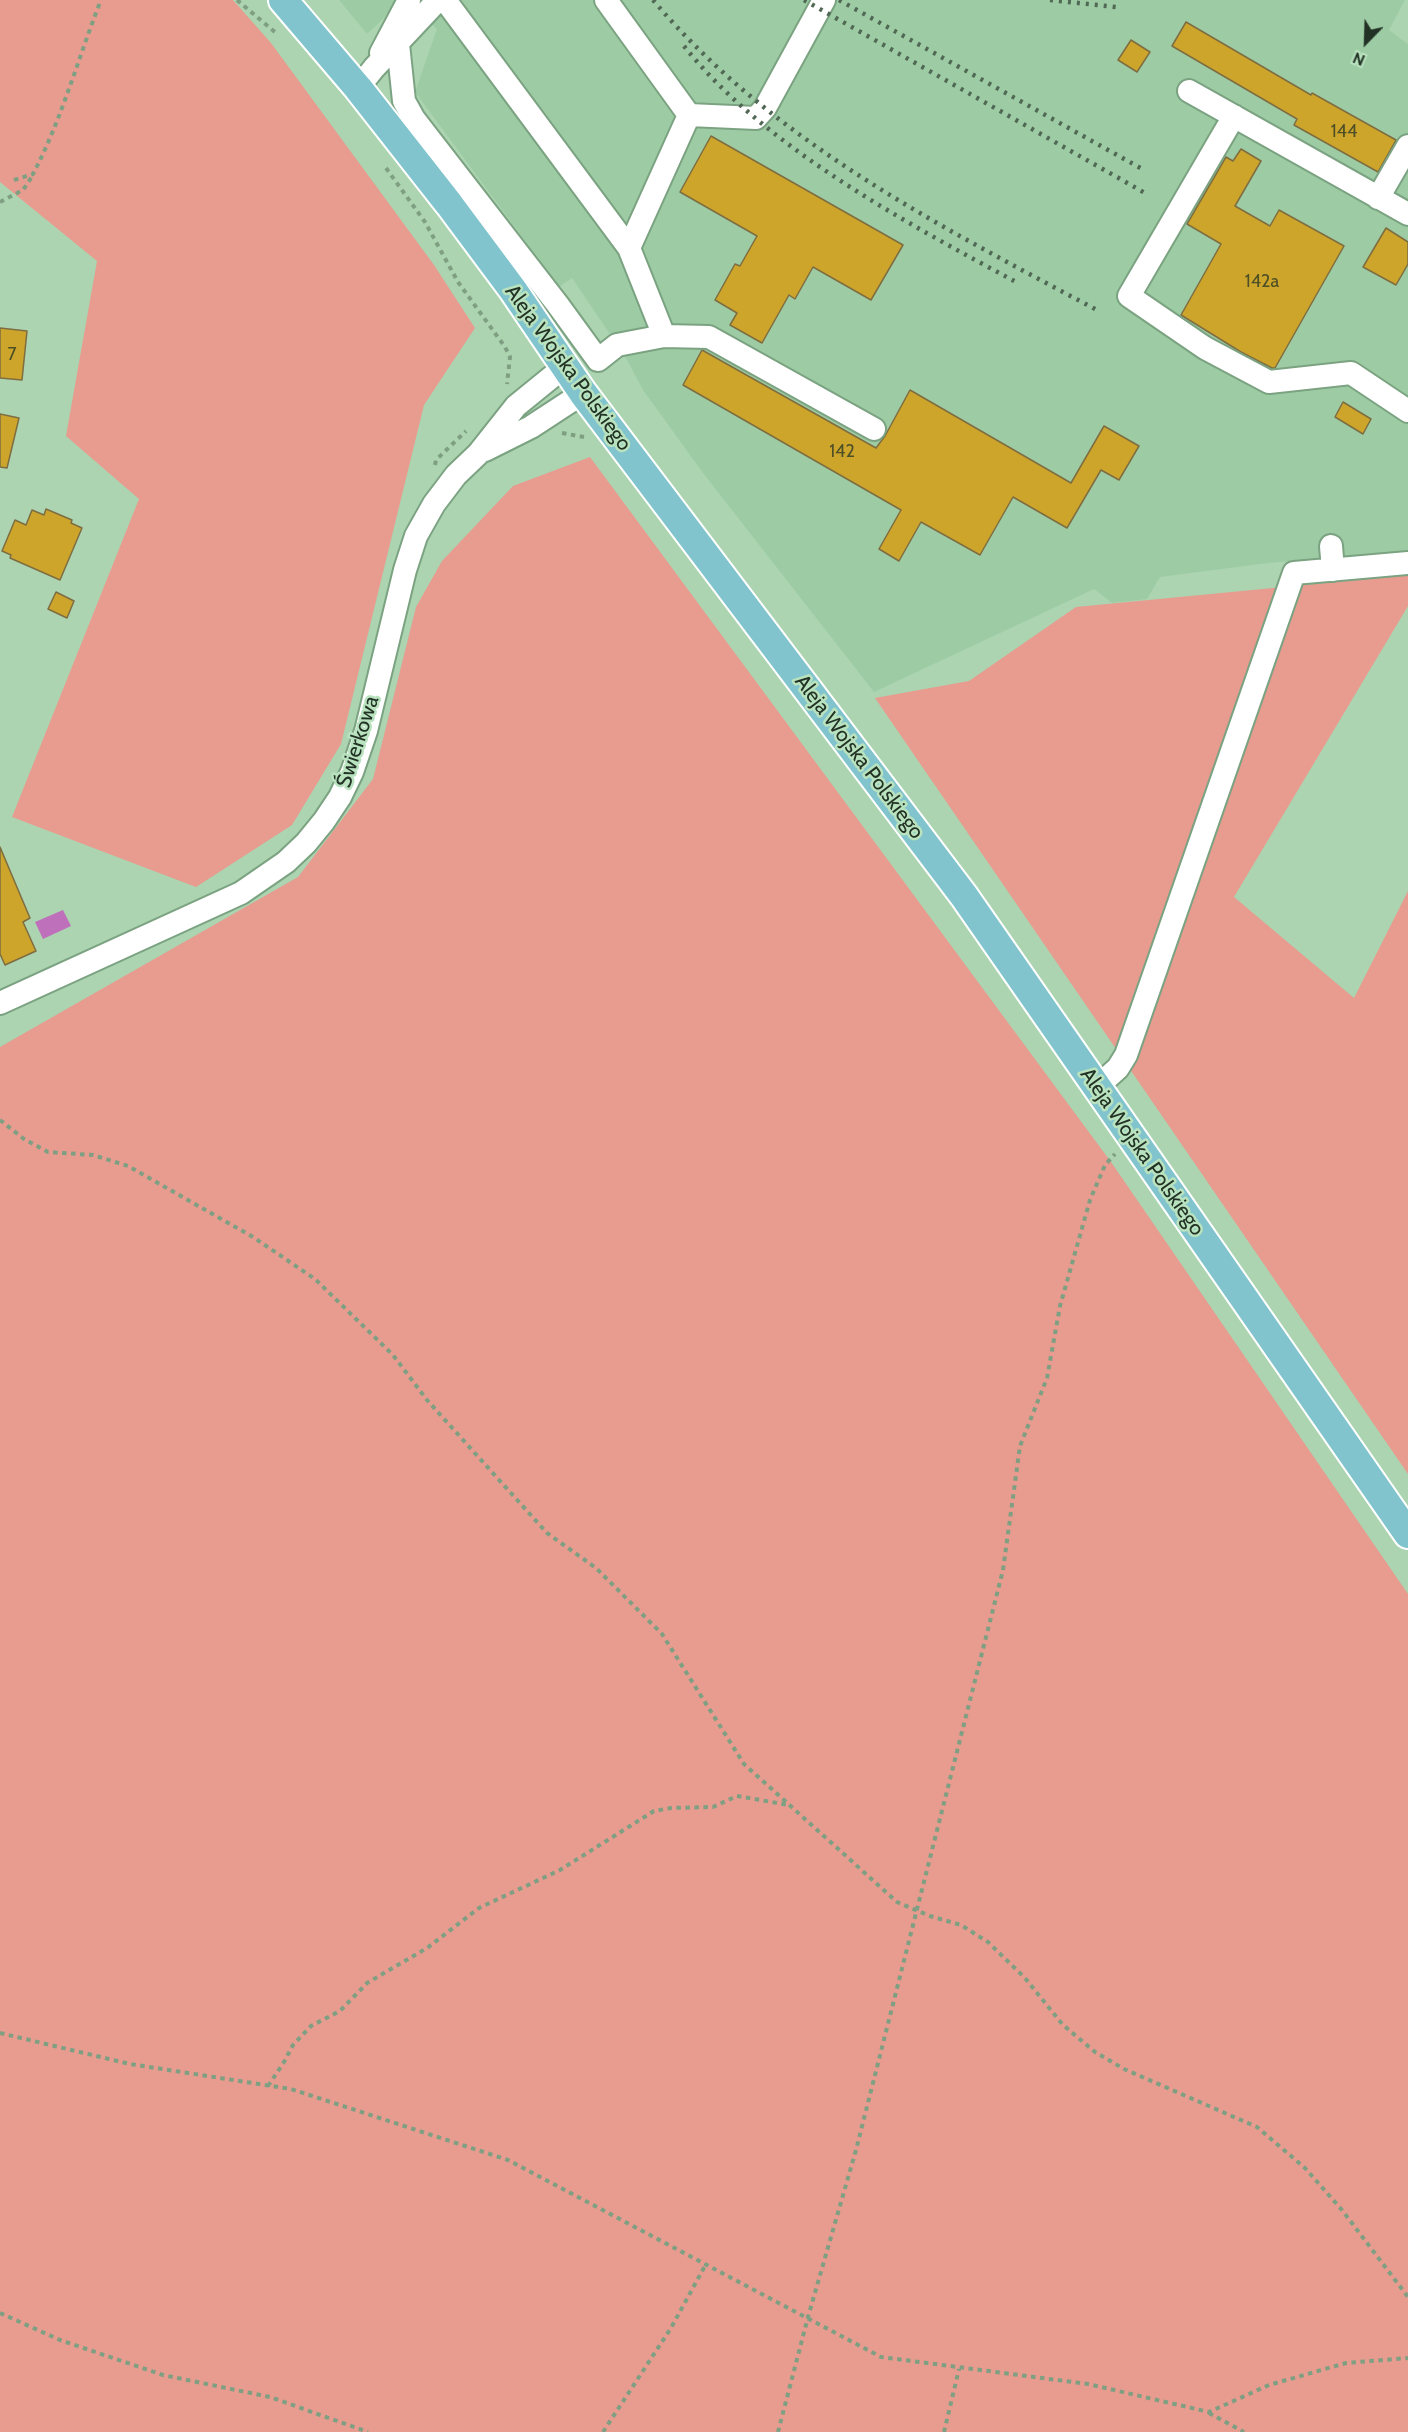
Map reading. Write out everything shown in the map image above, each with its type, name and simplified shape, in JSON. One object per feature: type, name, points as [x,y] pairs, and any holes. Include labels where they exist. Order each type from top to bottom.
[{"type":"main road","name":"Aleja Wojska Polskiego","points":[[283,0],[366,78],[583,393],[964,896],[1408,1534]]},
{"type":"street","points":[[366,78],[409,0]]},
{"type":"street","points":[[366,78],[438,0]]},
{"type":"street","points":[[445,0],[629,248],[664,336]]},
{"type":"street","points":[[606,0],[690,115]]},
{"type":"street","points":[[690,115],[756,118],[765,108],[824,0]]},
{"type":"street","points":[[398,44],[404,101],[414,118],[598,360],[617,345],[664,336],[709,336],[873,429]]},
{"type":"street","points":[[1189,91],[1408,214]]},
{"type":"street","points":[[629,248],[690,115]]},
{"type":"street","points":[[1234,116],[1130,297],[1205,348],[1269,382],[1352,373],[1408,411]]},
{"type":"street","points":[[1378,198],[1408,146]]},
{"type":"street","points":[[478,454],[516,406],[564,367]]},
{"type":"street","points":[[478,454],[531,427],[583,393]]},
{"type":"street","name":"Świerkowa","points":[[0,1003],[241,893],[286,862],[306,843],[340,797],[352,772],[366,731],[399,593],[416,536],[434,504],[456,475],[478,454]]},
{"type":"street","points":[[1331,546],[1333,570]]},
{"type":"street","points":[[1097,1087],[1118,1068],[1126,1055],[1294,573],[1408,563]]},
{"type":"path","points":[[0,202],[23,190],[33,174],[60,115],[81,49],[101,0]]},
{"type":"path","points":[[237,0],[284,38]]},
{"type":"path","points":[[379,159],[425,222],[458,282],[505,347],[510,357],[505,393]]},
{"type":"path","points":[[14,180],[33,174]]},
{"type":"path","points":[[555,437],[562,433],[582,436],[590,440]]},
{"type":"path","points":[[0,1120],[48,1152],[93,1155],[128,1166],[253,1237],[315,1279],[393,1355],[427,1400],[547,1533],[596,1568],[662,1634],[744,1764],[897,1902],[961,1925],[988,1942],[1026,1978],[1063,2025],[1095,2052],[1124,2069],[1257,2127],[1305,2168],[1342,2210],[1408,2297]]},
{"type":"path","points":[[778,2432],[856,2150],[1003,1570],[1020,1446],[1047,1378],[1060,1306],[1090,1200],[1105,1165],[1116,1153],[1136,1143]]},
{"type":"path","points":[[268,2086],[292,2045],[311,2026],[340,2011],[367,1983],[427,1948],[479,1908],[560,1870],[654,1811],[670,1808],[713,1808],[736,1796],[789,1805]]},
{"type":"path","points":[[0,2033],[130,2064],[291,2090],[508,2160],[881,2357],[959,2369],[1088,2384],[1209,2412],[1244,2432]]},
{"type":"path","points":[[603,2432],[671,2328],[706,2264]]},
{"type":"path","points":[[0,2313],[60,2340],[163,2375],[270,2397],[368,2432]]},
{"type":"path","points":[[1209,2412],[1269,2385],[1346,2363],[1408,2358]]},
{"type":"path","points":[[944,2432],[959,2369]]},
{"type":"shaded area","points":[[0,0],[233,0],[271,43],[434,265],[475,328],[424,405],[341,744],[292,825],[196,887],[12,817],[139,499],[66,436],[97,261],[0,182]]},
{"type":"shaded area","points":[[339,0],[397,0],[383,19],[367,34]]},
{"type":"shaded area","points":[[403,0],[1405,0],[1389,30],[1408,44],[1408,551],[1268,563],[1160,577],[1147,599],[1112,603],[1094,589],[874,692],[703,473],[643,390],[626,358],[572,278],[559,287],[415,92],[437,29]]},
{"type":"shaded area","points":[[590,457],[1111,1162],[1408,1594],[1408,2432],[0,2432],[0,1047],[298,877],[373,779],[416,607],[442,561],[513,486]]},
{"type":"shaded area","points":[[1408,575],[1408,606],[1234,897],[1354,998],[1408,891],[1408,1474],[875,698],[969,681],[1076,607]]},
{"type":"shaded area","points":[[63,910],[71,926],[43,939],[35,922]]},
{"type":"building","points":[[1186,22],[1311,95],[1312,93],[1396,140],[1378,172],[1294,125],[1297,119],[1172,46]]},
{"type":"building","points":[[1131,40],[1150,52],[1137,72],[1118,60]]},
{"type":"building","points":[[711,136],[903,245],[871,300],[813,267],[795,299],[789,295],[762,343],[730,325],[737,313],[715,300],[735,264],[740,266],[757,236],[680,192]]},
{"type":"building","points":[[1241,149],[1261,161],[1235,206],[1270,226],[1279,210],[1344,246],[1275,368],[1241,352],[1181,315],[1221,244],[1187,224],[1226,157],[1233,161]]},
{"type":"building","points":[[1386,228],[1408,242],[1408,264],[1396,285],[1363,267]]},
{"type":"building","points":[[0,328],[27,331],[22,380],[0,378]]},
{"type":"building","points":[[702,350],[876,448],[910,390],[1071,483],[1104,426],[1139,446],[1119,480],[1101,470],[1067,528],[1013,497],[980,555],[921,522],[899,561],[879,549],[901,510],[683,385]]},
{"type":"building","points":[[1343,402],[1371,419],[1363,434],[1335,417]]},
{"type":"building","points":[[0,414],[19,418],[7,468],[0,467]]},
{"type":"building","points":[[46,509],[72,520],[71,523],[82,528],[60,580],[10,558],[11,555],[2,551],[15,520],[26,525],[32,510],[44,515]]},
{"type":"building","points":[[56,592],[74,601],[67,618],[48,609]]},
{"type":"building","points":[[0,847],[30,918],[23,922],[36,951],[5,965],[0,954]]},
{"type":"railway","points":[[653,0],[699,50],[750,96],[803,137],[859,176],[917,211],[1097,310]]},
{"type":"railway","points":[[804,0],[1145,193]]},
{"type":"railway","points":[[839,0],[1144,170]]},
{"type":"railway","points":[[1050,0],[1116,7]]},
{"type":"railway","points":[[684,46],[716,82],[754,117],[795,149],[884,208],[1018,283]]}]
